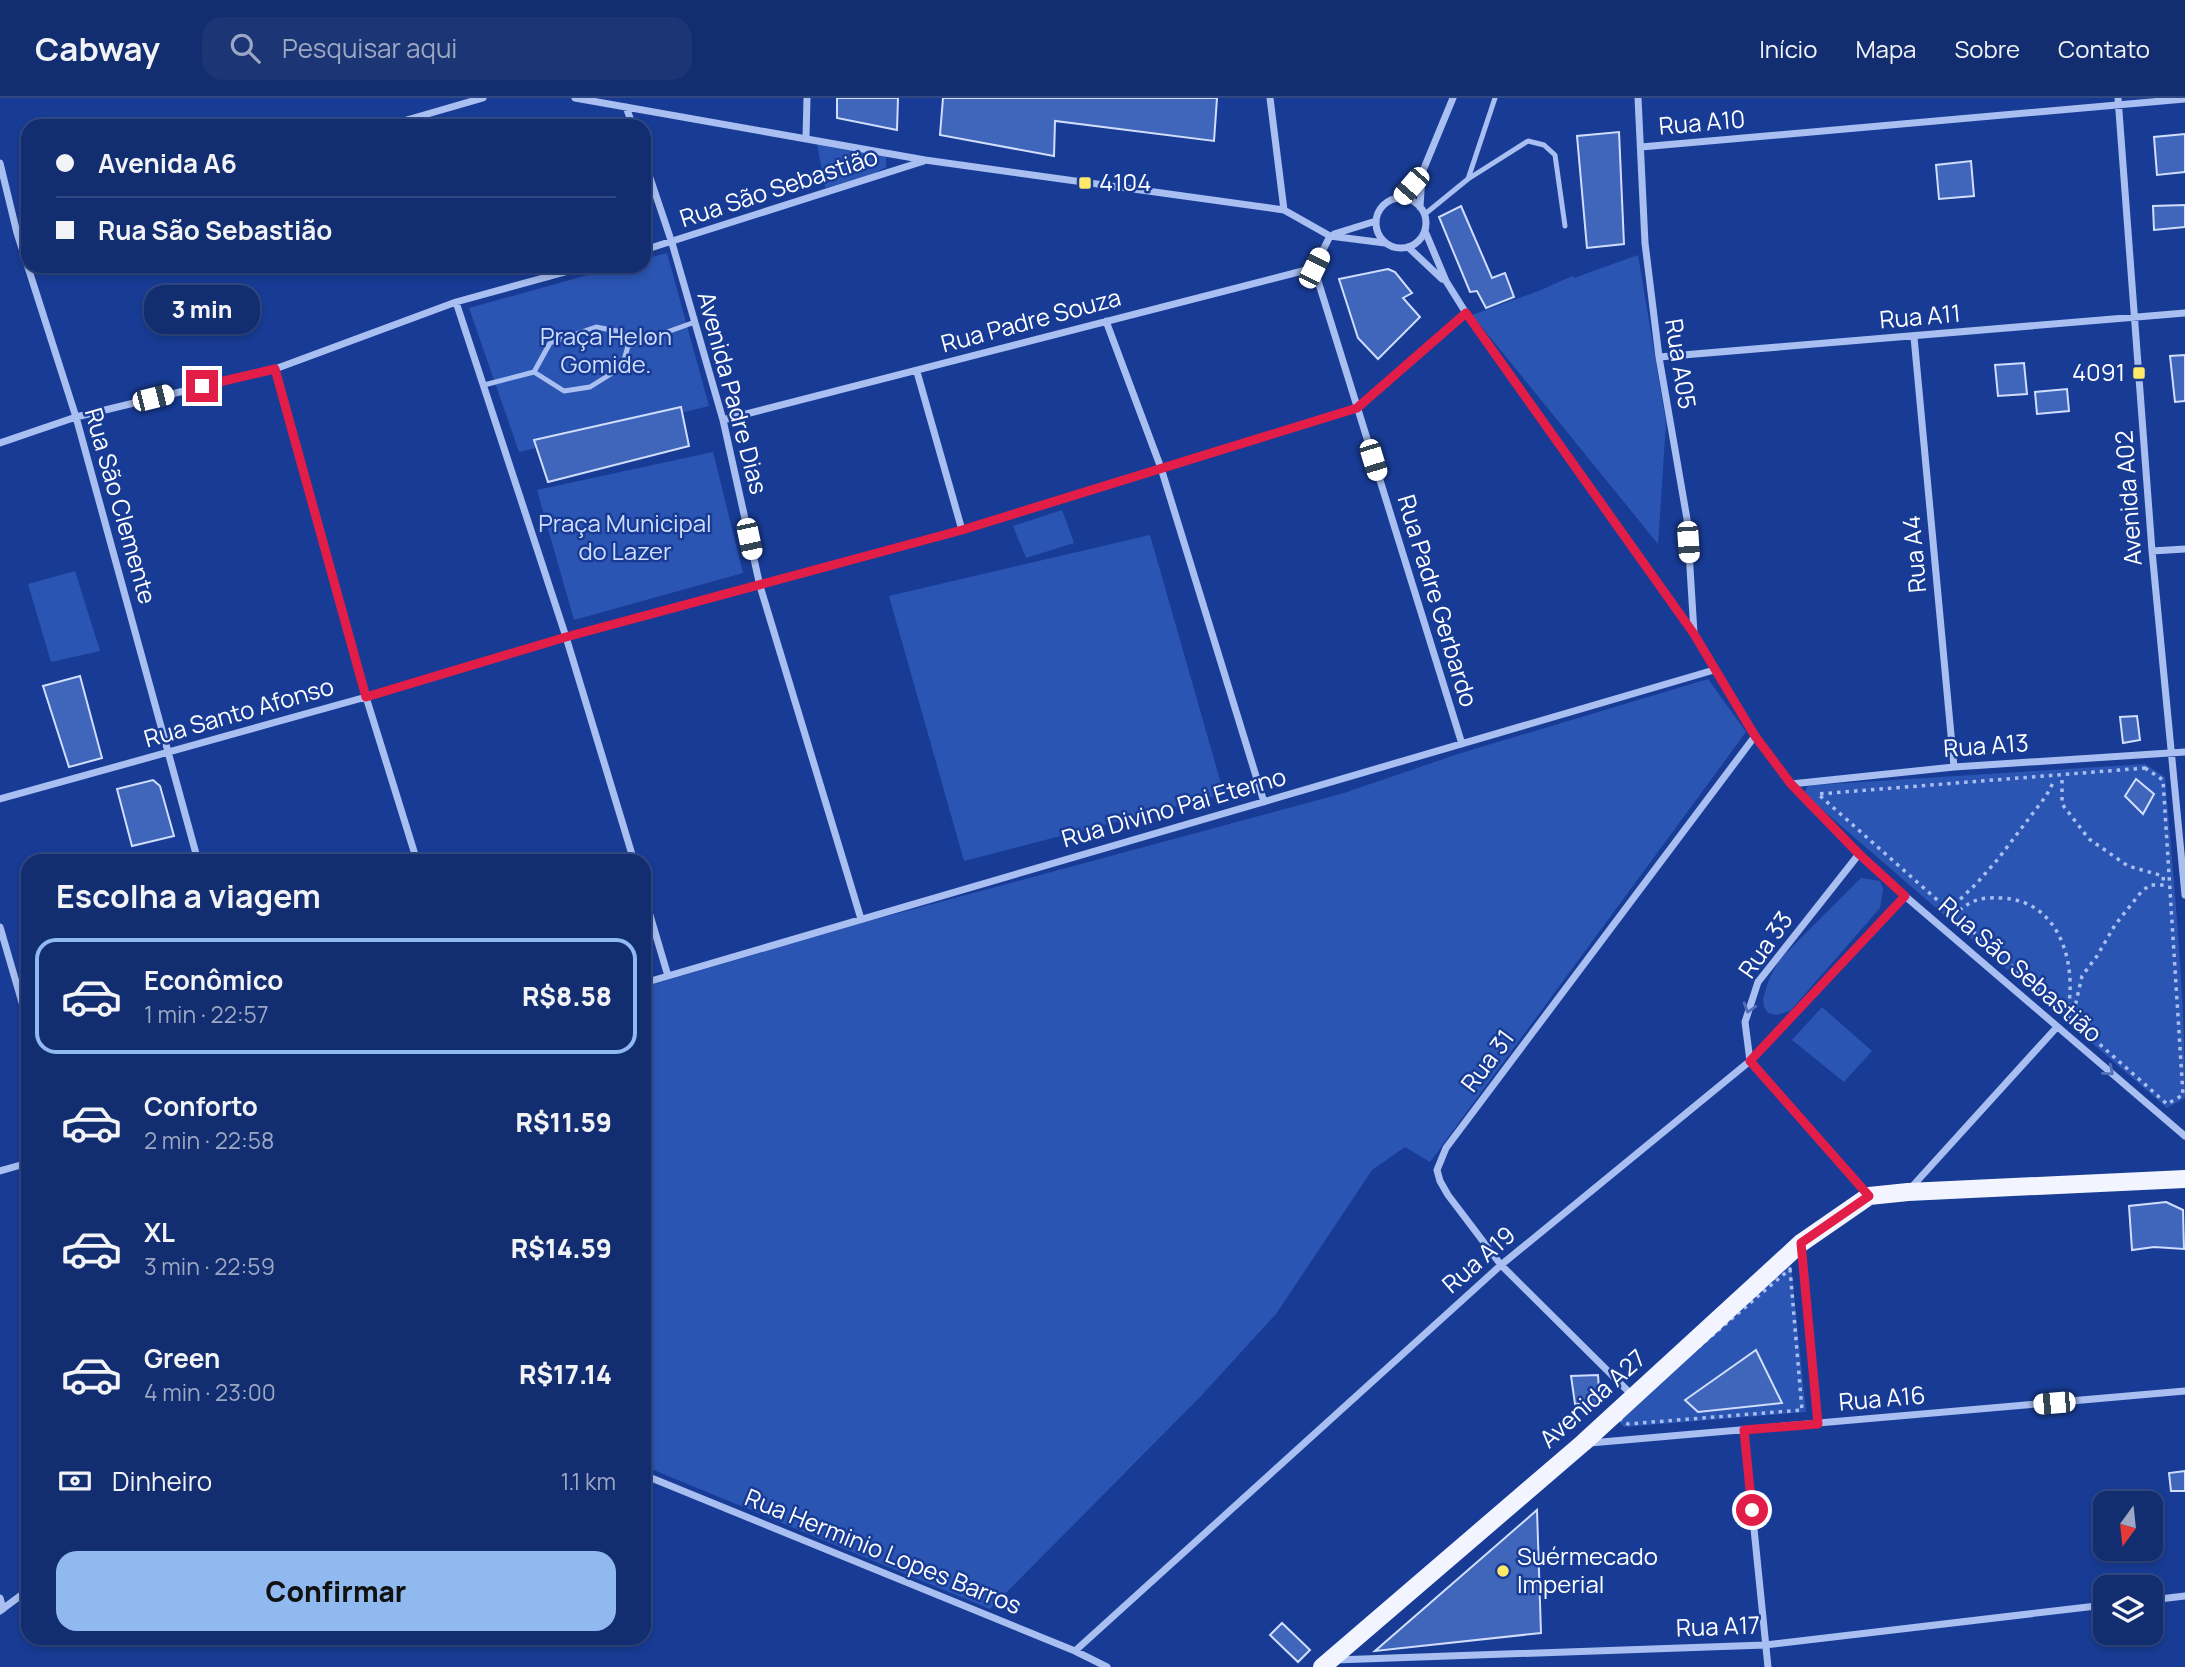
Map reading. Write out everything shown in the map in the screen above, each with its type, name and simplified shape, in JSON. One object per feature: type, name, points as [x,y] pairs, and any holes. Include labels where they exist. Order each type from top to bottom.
[{"type":"main road","name":"Avenida A27","points":[[1326,1663],[1583,1443],[1801,1243],[1869,1196],[2185,1179]]},
{"type":"street","points":[[410,119],[483,98]]},
{"type":"street","points":[[575,98],[601,100],[626,107],[925,160],[1284,210],[1330,236],[1385,243],[1401,249],[1421,239],[1425,231],[1422,173]]},
{"type":"street","points":[[806,138],[807,98]]},
{"type":"street","points":[[1270,98],[1284,210]]},
{"type":"street","points":[[1385,243],[1379,236],[1376,221],[1384,204],[1400,198],[1422,173],[1453,98]]},
{"type":"street","name":"Rua A05","points":[[1638,98],[1645,243],[1659,357],[1686,519],[1694,634]]},
{"type":"street","name":"Rua A10","points":[[1641,148],[2119,102],[2185,99]]},
{"type":"street","name":"Avenida A02","points":[[2119,102],[2152,551],[2185,895]]},
{"type":"street","points":[[626,107],[630,119]]},
{"type":"street","name":"Rua São Sebastião","points":[[651,248],[925,160]]},
{"type":"street","name":"Rua São Clemente","points":[[0,163],[21,245]]},
{"type":"street","name":"Avenida Padre Dias","points":[[651,181],[672,243],[723,420],[760,586],[861,919]]},
{"type":"street","points":[[1400,198],[1410,200],[1422,211]]},
{"type":"street","points":[[1314,268],[1330,236],[1376,221]]},
{"type":"street","name":"Rua São Sebastião","points":[[1425,231],[1446,281],[1466,313],[1694,634],[1755,736],[1791,784],[1859,854],[1905,896],[2185,1136]]},
{"type":"street","points":[[17,233],[21,232]]},
{"type":"street","name":"Rua São Sebastião","points":[[1408,247],[1446,281]]},
{"type":"street","name":"Rua Padre Souza","points":[[723,420],[1314,268]]},
{"type":"street","name":"Rua Padre Gerbardo","points":[[1314,268],[1462,744]]},
{"type":"street","name":"Rua São Clemente","points":[[30,273],[76,417],[196,854]]},
{"type":"street","points":[[0,443],[76,417],[275,369],[456,302],[562,273]]},
{"type":"street","points":[[456,302],[566,637],[632,854]]},
{"type":"street","name":"Rua Santo Afonso","points":[[0,799],[366,697],[566,637],[962,530],[1357,408],[1466,313]]},
{"type":"street","name":"Rua A11","points":[[1659,357],[2185,313]]},
{"type":"street","points":[[1106,321],[1161,468],[1264,802]]},
{"type":"street","name":"Rua A4","points":[[1914,337],[1954,767]]},
{"type":"street","points":[[275,369],[366,697],[415,854]]},
{"type":"street","points":[[917,372],[962,530]]},
{"type":"street","points":[[2152,551],[2185,549]]},
{"type":"street","name":"Rua Divino Pai Eterno","points":[[651,981],[1714,670]]},
{"type":"street","name":"Rua 31","points":[[1633,1396],[1501,1265],[1440,1181],[1437,1170],[1440,1159],[1755,736]]},
{"type":"street","name":"Rua A13","points":[[1791,784],[1954,767],[2185,752]]},
{"type":"street","name":"Rua 33","points":[[1750,1061],[1745,1022],[1758,982],[1859,854]]},
{"type":"street","name":"Rua A19","points":[[1074,1651],[1501,1265],[1750,1061],[1905,896]]},
{"type":"street","points":[[651,919],[668,976]]},
{"type":"street","points":[[0,927],[21,999]]},
{"type":"street","points":[[1908,1192],[2057,1027]]},
{"type":"street","points":[[1750,1061],[1869,1196]]},
{"type":"street","points":[[0,1171],[21,1165]]},
{"type":"street","points":[[1801,1243],[1818,1424]]},
{"type":"street","name":"Rua A16","points":[[1583,1443],[2185,1391]]},
{"type":"street","points":[[1744,1430],[1768,1667]]},
{"type":"street","name":"Rua Herminio Lopes Barros","points":[[651,1478],[1074,1651],[1107,1667]]},
{"type":"street","points":[[0,1598],[2,1610],[21,1595]]},
{"type":"street","points":[[2163,1598],[2185,1595]]},
{"type":"street","name":"Rua A17","points":[[1326,1663],[1765,1645],[2093,1606]]},
{"type":"lane","points":[[1468,178],[1495,98]]},
{"type":"lane","points":[[1422,211],[1468,178],[1528,141],[1544,145],[1555,155],[1565,226]]},
{"type":"lane","points":[[628,346],[695,322]]},
{"type":"lane","points":[[484,385],[534,372],[550,343],[596,327],[622,331],[628,346],[622,366],[590,387],[564,391],[534,372]]},
{"type":"path","points":[[1954,915],[2067,1016],[2167,1104],[2183,1096],[2163,780],[2145,768],[1818,794],[1948,910],[1946,912],[1952,917],[1954,915],[1969,902],[1980,898],[2018,899],[2040,912],[2056,929],[2067,953],[2071,996],[2067,1016]]},
{"type":"path","points":[[2062,780],[2062,804],[2089,839],[2128,866],[2163,876],[2164,885],[2150,885],[2142,891],[2106,938],[2082,976],[2072,1020]]},
{"type":"path","points":[[1948,910],[1998,859],[2046,796],[2054,781]]},
{"type":"path","points":[[1790,1269],[1802,1410],[1629,1424],[1620,1419],[1620,1413],[1790,1269]]},
{"type":"green space","points":[[817,143],[886,156],[886,167],[870,176],[825,188]]},
{"type":"green space","name":"Praça Helon Gomide.","points":[[667,253],[709,406],[519,452],[469,308],[595,273],[651,273],[651,257]]},
{"type":"green space","points":[[1638,255],[1666,423],[1658,544],[1472,315],[1572,276],[1574,278]]},
{"type":"green space","name":"Praça Municipal do Lazer","points":[[713,452],[743,573],[574,620],[537,490]]},
{"type":"green space","points":[[1062,510],[1074,543],[1026,558],[1013,526]]},
{"type":"green space","points":[[1150,535],[1224,794],[964,861],[889,596]]},
{"type":"green space","points":[[75,571],[100,651],[51,662],[28,584]]},
{"type":"green space","points":[[1708,679],[1746,732],[1430,1162],[1405,1147],[1372,1170],[1276,1314],[1201,1396],[990,1609],[651,1469],[651,985],[862,923],[1344,793],[1461,753]]},
{"type":"green space","points":[[2145,764],[2165,777],[2181,978],[2185,1098],[2167,1108],[1808,797],[1805,791],[1808,786],[1816,785]]},
{"type":"green space","points":[[1861,878],[1880,881],[1883,889],[1880,908],[1790,1011],[1776,1015],[1768,1013],[1763,999],[1769,979],[1780,959]]},
{"type":"green space","points":[[1822,1007],[1872,1051],[1844,1082],[1792,1040]]},
{"type":"green space","points":[[1791,1265],[1806,1412],[1624,1427],[1616,1419],[1618,1412]]},
{"type":"building","points":[[837,98],[898,98],[897,130],[837,118]]},
{"type":"building","points":[[943,98],[1217,98],[1214,141],[1055,121],[1054,156],[940,135]]},
{"type":"building","points":[[1619,132],[1624,244],[1587,248],[1577,136]]},
{"type":"building","points":[[2185,134],[2185,172],[2157,175],[2154,137]]},
{"type":"building","points":[[1971,161],[1974,196],[1939,199],[1936,165]]},
{"type":"building","points":[[2185,205],[2185,227],[2154,230],[2153,206]]},
{"type":"building","points":[[1461,206],[1492,278],[1505,273],[1514,297],[1486,308],[1477,291],[1470,292],[1439,217]]},
{"type":"building","points":[[1388,269],[1395,272],[1412,293],[1403,298],[1420,317],[1378,359],[1358,338],[1339,279]]},
{"type":"building","points":[[2185,355],[2185,401],[2175,402],[2170,356]]},
{"type":"building","points":[[2024,363],[2027,394],[1998,396],[1995,365]]},
{"type":"building","points":[[2067,389],[2069,411],[2037,414],[2035,392]]},
{"type":"building","points":[[681,407],[689,446],[548,482],[534,440]]},
{"type":"building","points":[[80,676],[102,758],[69,767],[43,686]]},
{"type":"building","points":[[2137,716],[2140,740],[2123,743],[2120,717]]},
{"type":"building","points":[[2136,779],[2154,794],[2143,814],[2125,796]]},
{"type":"building","points":[[153,780],[160,786],[174,836],[132,846],[117,789]]},
{"type":"building","points":[[2166,1202],[2183,1210],[2184,1249],[2154,1247],[2132,1250],[2129,1206]]},
{"type":"building","points":[[1756,1350],[1782,1403],[1698,1412],[1685,1400]]},
{"type":"building","points":[[1598,1375],[1600,1403],[1575,1404],[1571,1376]]},
{"type":"building","points":[[2185,1471],[2185,1491],[2171,1491],[2169,1473]]},
{"type":"building","name":"Suérmecado Imperial","points":[[1537,1510],[1541,1633],[1375,1651]]},
{"type":"building","points":[[1282,1623],[1310,1650],[1298,1662],[1270,1635]]},
{"type":"place","name":"4104","points":[[1085,183]]},
{"type":"place","name":"4091","points":[[2139,373]]},
{"type":"place","name":"Suérmecado Imperial","points":[[1503,1571]]},
{"type":"route","points":[[202,386],[275,369],[366,697],[566,637],[962,530],[1357,408],[1466,313],[1694,634],[1755,736],[1791,784],[1859,854],[1905,896],[1750,1061],[1869,1196],[1801,1243],[1818,1424],[1744,1430],[1752,1510]]}]
